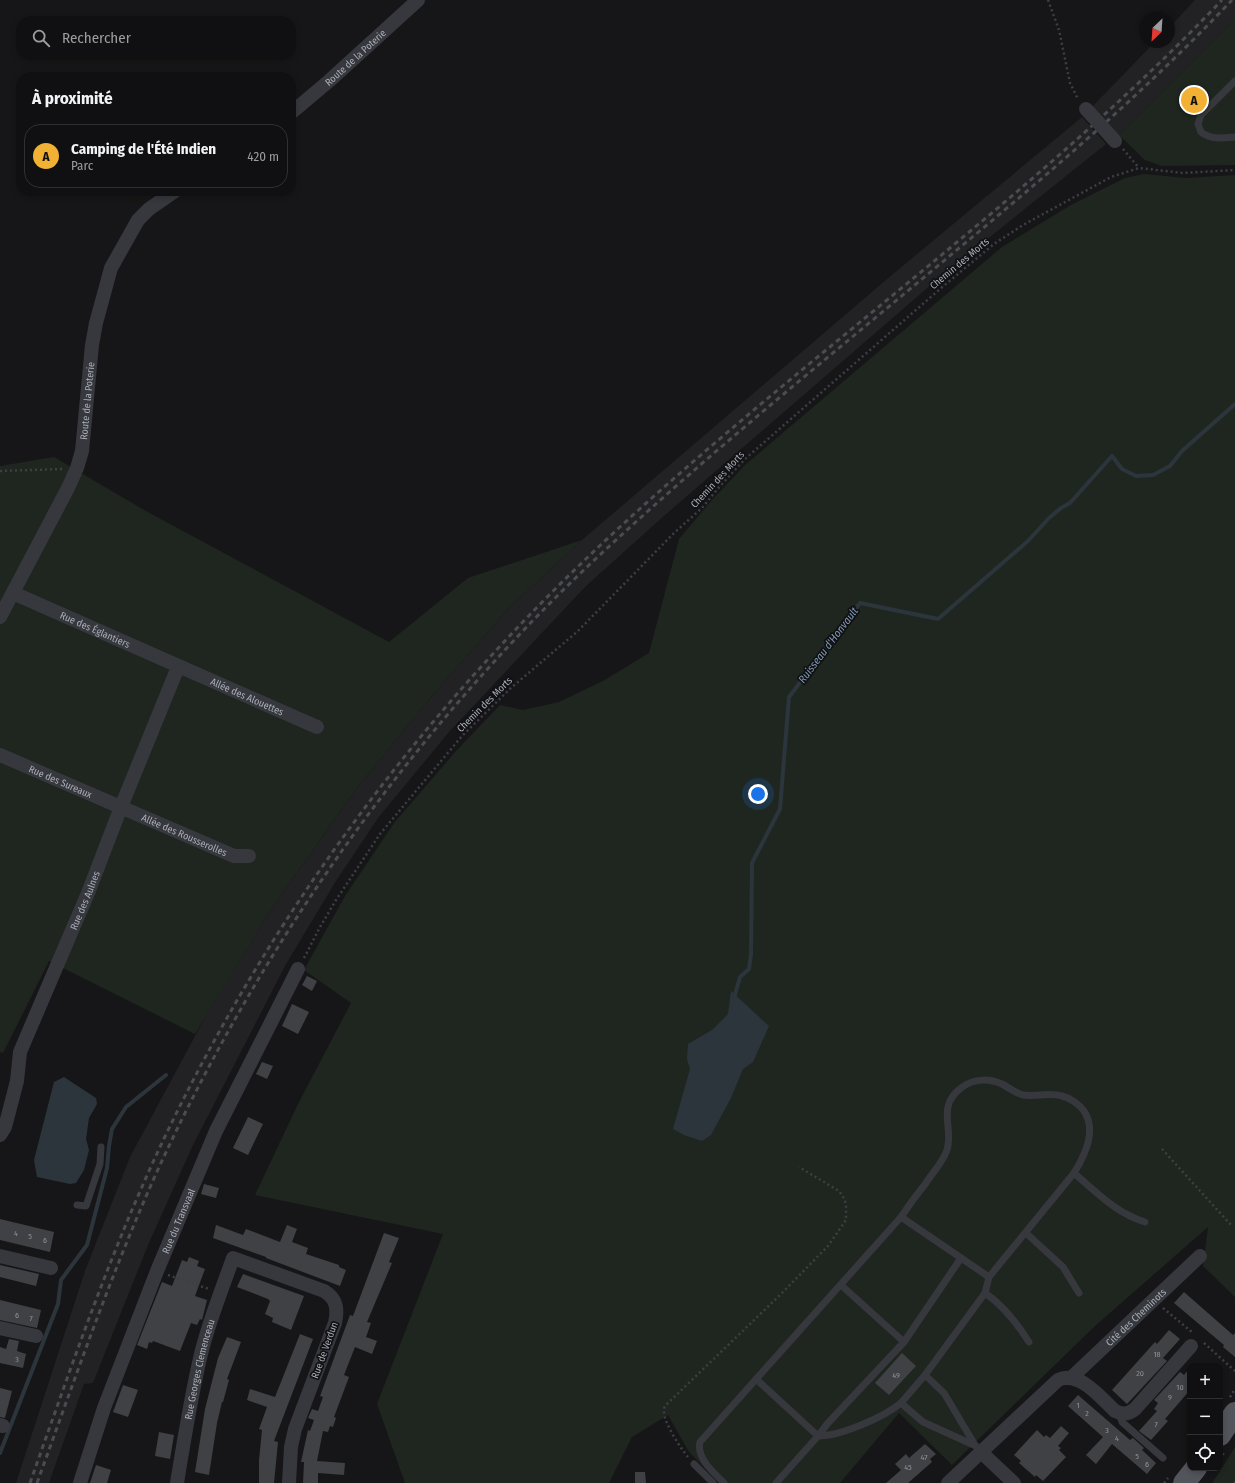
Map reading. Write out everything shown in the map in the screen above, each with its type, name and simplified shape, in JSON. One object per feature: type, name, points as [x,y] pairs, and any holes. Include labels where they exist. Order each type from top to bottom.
[{"type":"main road","points":[[1223,1431],[1235,1413]]},
{"type":"main road","points":[[1184,1483],[1194,1471]]},
{"type":"main road","points":[[1192,1483],[1198,1471]]},
{"type":"street","name":"Route de la Poterie","points":[[296,108],[329,81],[418,0]]},
{"type":"street","points":[[1086,109],[1115,141]]},
{"type":"street","name":"Route de la Poterie","points":[[0,618],[77,468],[82,451],[92,345],[96,323],[111,268],[138,220],[153,206],[168,196]]},
{"type":"street","name":"Rue des Églantiers","points":[[13,593],[178,667]]},
{"type":"street","name":"Allée des Alouettes","points":[[178,667],[316,727]]},
{"type":"street","name":"Rue des Aulnes","points":[[0,1135],[5,1127],[17,1081],[20,1052],[88,893],[178,667]]},
{"type":"street","name":"Rue des Sureaux","points":[[0,755],[121,807]]},
{"type":"street","name":"Allée des Rousserolles","points":[[121,807],[234,856],[249,856]]},
{"type":"street","name":"Rue du Transvaal","points":[[80,1483],[100,1418],[157,1271],[216,1131],[298,969]]},
{"type":"street","points":[[0,1256],[51,1268]]},
{"type":"street","name":"Cité des Cheminots","points":[[948,1483],[978,1448],[1054,1383],[1062,1378],[1071,1378],[1200,1256]]},
{"type":"street","name":"Rue Georges Clemenceau","points":[[177,1483],[198,1365],[207,1333],[234,1258]]},
{"type":"street","name":"Rue de Verdun","points":[[234,1258],[324,1291],[332,1298],[336,1306],[335,1323],[295,1429],[291,1447],[288,1483]]},
{"type":"street","points":[[0,1328],[36,1336]]},
{"type":"street","points":[[1071,1378],[1087,1386],[1115,1411],[1120,1413],[1128,1413],[1135,1409],[1191,1346]]},
{"type":"street","points":[[978,1448],[1014,1483]]},
{"type":"lane","points":[[1235,81],[1201,115],[1198,124],[1201,132],[1209,137],[1235,137]]},
{"type":"lane","points":[[724,1483],[701,1456],[699,1446],[700,1442],[756,1379],[841,1285],[901,1217],[944,1157],[948,1146],[948,1110],[952,1098],[960,1089],[965,1085],[978,1080],[991,1080],[1023,1095],[1050,1094],[1069,1098],[1081,1108],[1089,1120],[1090,1134],[1086,1150],[1074,1173],[989,1278],[985,1293],[925,1375],[895,1408],[852,1429],[834,1435],[818,1436],[756,1379]]},
{"type":"lane","points":[[77,1205],[86,1206],[100,1164],[101,1147]]},
{"type":"lane","points":[[1074,1173],[1116,1209],[1128,1216],[1145,1222]]},
{"type":"lane","points":[[901,1217],[989,1278]]},
{"type":"lane","points":[[1026,1233],[1063,1267],[1079,1293]]},
{"type":"lane","points":[[776,1483],[828,1423],[904,1342],[961,1258]]},
{"type":"lane","points":[[841,1285],[904,1342]]},
{"type":"lane","points":[[985,1293],[1000,1304],[1010,1315],[1029,1342]]},
{"type":"lane","points":[[925,1375],[944,1393],[978,1448]]},
{"type":"lane","points":[[900,1403],[923,1422],[978,1448]]},
{"type":"lane","points":[[1120,1413],[1122,1422],[1163,1458]]},
{"type":"lane","points":[[694,1464],[712,1483]]},
{"type":"path","points":[[1048,0],[1059,30],[1070,83],[1086,109]]},
{"type":"path","points":[[1115,141],[1139,168]]},
{"type":"path","name":"Chemin des Morts","points":[[298,969],[336,900],[380,834],[462,736],[512,687],[578,631],[665,542],[702,508],[745,459],[940,289],[994,244],[1023,225],[1111,177],[1139,168],[1183,174],[1235,170]]},
{"type":"path","points":[[0,471],[48,471],[77,468]]},
{"type":"path","points":[[1162,1149],[1231,1226]]},
{"type":"path","points":[[694,1464],[682,1449],[664,1417],[663,1412],[667,1404],[780,1296],[823,1252],[846,1220],[845,1200],[839,1191],[799,1167]]},
{"type":"path","points":[[157,1271],[221,1293]]},
{"type":"shaded area","points":[[1195,0],[1235,0],[1235,19],[1119,135],[1092,107],[1149,48],[1175,48],[1175,22]]},
{"type":"shaded area","points":[[1235,19],[1235,165],[1162,166],[1145,160],[1119,135]]},
{"type":"shaded area","points":[[1082,117],[1106,144],[940,277],[665,515],[586,586],[449,732],[378,818],[336,881],[286,964],[193,1145],[148,1245],[93,1383],[84,1384],[49,1483],[16,1483],[85,1271],[130,1157],[209,1010],[272,908],[356,789],[436,691],[509,608],[582,540],[887,279]]},
{"type":"shaded area","points":[[1144,174],[1186,178],[1235,175],[1235,1297],[1203,1266],[1208,1227],[1095,1326],[952,1465],[899,1413],[840,1483],[719,1483],[689,1452],[668,1415],[632,1437],[609,1483],[405,1483],[377,1404],[443,1234],[255,1195],[298,1104],[351,1003],[304,970],[345,896],[394,823],[456,751],[500,705],[523,710],[559,702],[603,681],[649,653],[679,539],[712,500],[745,465],[1002,247],[1069,206],[1125,178]]},
{"type":"shaded area","points":[[54,457],[144,510],[389,642],[468,578],[582,540],[509,608],[436,691],[356,789],[272,908],[195,1034],[49,961],[3,1053],[0,1052],[0,466]]},
{"type":"shaded area","points":[[731,991],[769,1026],[753,1062],[743,1069],[731,1098],[711,1135],[702,1141],[684,1135],[673,1129],[690,1069],[687,1059],[688,1044],[712,1030],[728,1014]]},
{"type":"shaded area","points":[[64,1077],[96,1098],[97,1104],[89,1118],[86,1139],[89,1150],[84,1170],[76,1183],[70,1184],[37,1177],[34,1160],[54,1082]]},
{"type":"shaded area","points":[[1235,1447],[1235,1483],[1213,1482],[1220,1471],[1223,1471],[1223,1466]]},
{"type":"building","points":[[307,976],[317,981],[312,991],[302,985]]},
{"type":"building","points":[[292,1004],[309,1012],[298,1034],[282,1026]]},
{"type":"building","points":[[262,1062],[273,1066],[267,1079],[256,1074]]},
{"type":"building","points":[[248,1117],[263,1124],[248,1155],[233,1148]]},
{"type":"building","points":[[204,1184],[219,1188],[216,1198],[201,1194]]},
{"type":"building","points":[[0,1219],[54,1232],[50,1252],[0,1240]]},
{"type":"building","points":[[216,1225],[243,1235],[246,1229],[280,1242],[287,1225],[297,1229],[292,1242],[308,1248],[306,1254],[339,1265],[339,1267],[346,1270],[340,1286],[213,1238]]},
{"type":"building","points":[[384,1233],[399,1238],[389,1262],[392,1263],[367,1322],[371,1323],[366,1337],[377,1341],[372,1354],[355,1347],[344,1375],[349,1377],[334,1417],[336,1418],[333,1427],[330,1426],[328,1432],[323,1431],[317,1461],[345,1463],[344,1475],[318,1473],[318,1483],[303,1483],[304,1462],[301,1462],[308,1430],[310,1431],[314,1420],[308,1418],[312,1409],[318,1411],[323,1397],[320,1396],[350,1315],[353,1316]]},
{"type":"building","points":[[189,1257],[199,1261],[197,1266],[205,1269],[195,1296],[207,1300],[202,1320],[200,1319],[197,1325],[191,1323],[180,1351],[153,1341],[152,1343],[149,1342],[147,1349],[137,1345],[162,1282],[172,1286],[182,1260],[187,1262]]},
{"type":"building","points":[[0,1265],[39,1274],[36,1286],[0,1277]]},
{"type":"building","points":[[243,1274],[304,1296],[291,1330],[272,1322],[273,1318],[265,1314],[270,1301],[268,1299],[237,1287]]},
{"type":"building","points":[[1184,1292],[1233,1335],[1235,1333],[1235,1357],[1223,1347],[1224,1345],[1174,1303]]},
{"type":"building","points":[[0,1300],[41,1310],[37,1328],[0,1320]]},
{"type":"building","points":[[1169,1330],[1180,1339],[1163,1358],[1167,1361],[1127,1404],[1112,1390],[1155,1342],[1157,1344]]},
{"type":"building","points":[[300,1334],[313,1339],[274,1441],[278,1442],[274,1483],[259,1483],[259,1460],[262,1430],[259,1429],[267,1407],[247,1400],[250,1389],[275,1397]]},
{"type":"building","points":[[227,1337],[241,1342],[227,1379],[229,1380],[217,1423],[209,1475],[195,1472],[205,1409],[218,1358]]},
{"type":"building","points":[[9,1339],[19,1341],[17,1351],[26,1354],[23,1368],[0,1363],[0,1347],[6,1349]]},
{"type":"building","points":[[902,1353],[916,1366],[889,1395],[875,1383]]},
{"type":"building","points":[[1180,1372],[1184,1375],[1187,1372],[1187,1393],[1165,1419],[1168,1421],[1151,1440],[1139,1431],[1157,1411],[1154,1409],[1158,1403],[1154,1400]]},
{"type":"building","points":[[123,1385],[138,1390],[128,1417],[113,1412]]},
{"type":"building","points":[[0,1388],[12,1391],[5,1418],[0,1417]]},
{"type":"building","points":[[1078,1395],[1130,1440],[1133,1438],[1144,1448],[1142,1450],[1156,1463],[1147,1474],[1112,1444],[1096,1464],[1086,1455],[1103,1437],[1068,1406]]},
{"type":"building","points":[[1061,1426],[1069,1433],[1058,1446],[1061,1448],[1059,1450],[1066,1457],[1043,1481],[1036,1475],[1035,1477],[1019,1463],[1021,1461],[1014,1455],[1037,1430],[1044,1437],[1046,1435],[1050,1438]]},
{"type":"building","points":[[159,1432],[174,1435],[170,1459],[155,1456]]},
{"type":"building","points":[[925,1444],[936,1454],[930,1459],[932,1462],[908,1483],[886,1483],[901,1470],[895,1464],[906,1454],[909,1458]]},
{"type":"building","points":[[96,1465],[111,1470],[107,1483],[90,1483]]},
{"type":"building","points":[[635,1472],[645,1472],[646,1483],[635,1483]]},
{"type":"waterway","name":"Ruisseau d'Honvault","points":[[734,998],[740,977],[749,969],[751,954],[752,863],[780,809],[789,697],[860,603],[938,619],[1028,541],[1049,518],[1070,503],[1112,456],[1122,469],[1136,476],[1153,475],[1170,466],[1182,451],[1235,404]]},
{"type":"waterway","points":[[0,1453],[58,1304],[61,1280],[87,1245],[107,1168],[112,1129],[126,1107],[166,1075]]},
{"type":"railway","points":[[30,1483],[107,1271],[141,1188],[204,1060],[252,975],[304,893],[360,814],[420,738],[483,664],[550,594],[621,526],[772,395],[1003,204],[1151,71],[1222,0]]},
{"type":"railway","points":[[37,1483],[126,1243],[160,1165],[201,1082],[246,1001],[294,922],[346,845],[401,771],[460,700],[522,631],[588,566],[724,444],[994,219],[1099,129],[1167,66],[1232,0]]},
{"type":"place","name":"Camping de l'Été Indien","points":[[1194,100]]}]
